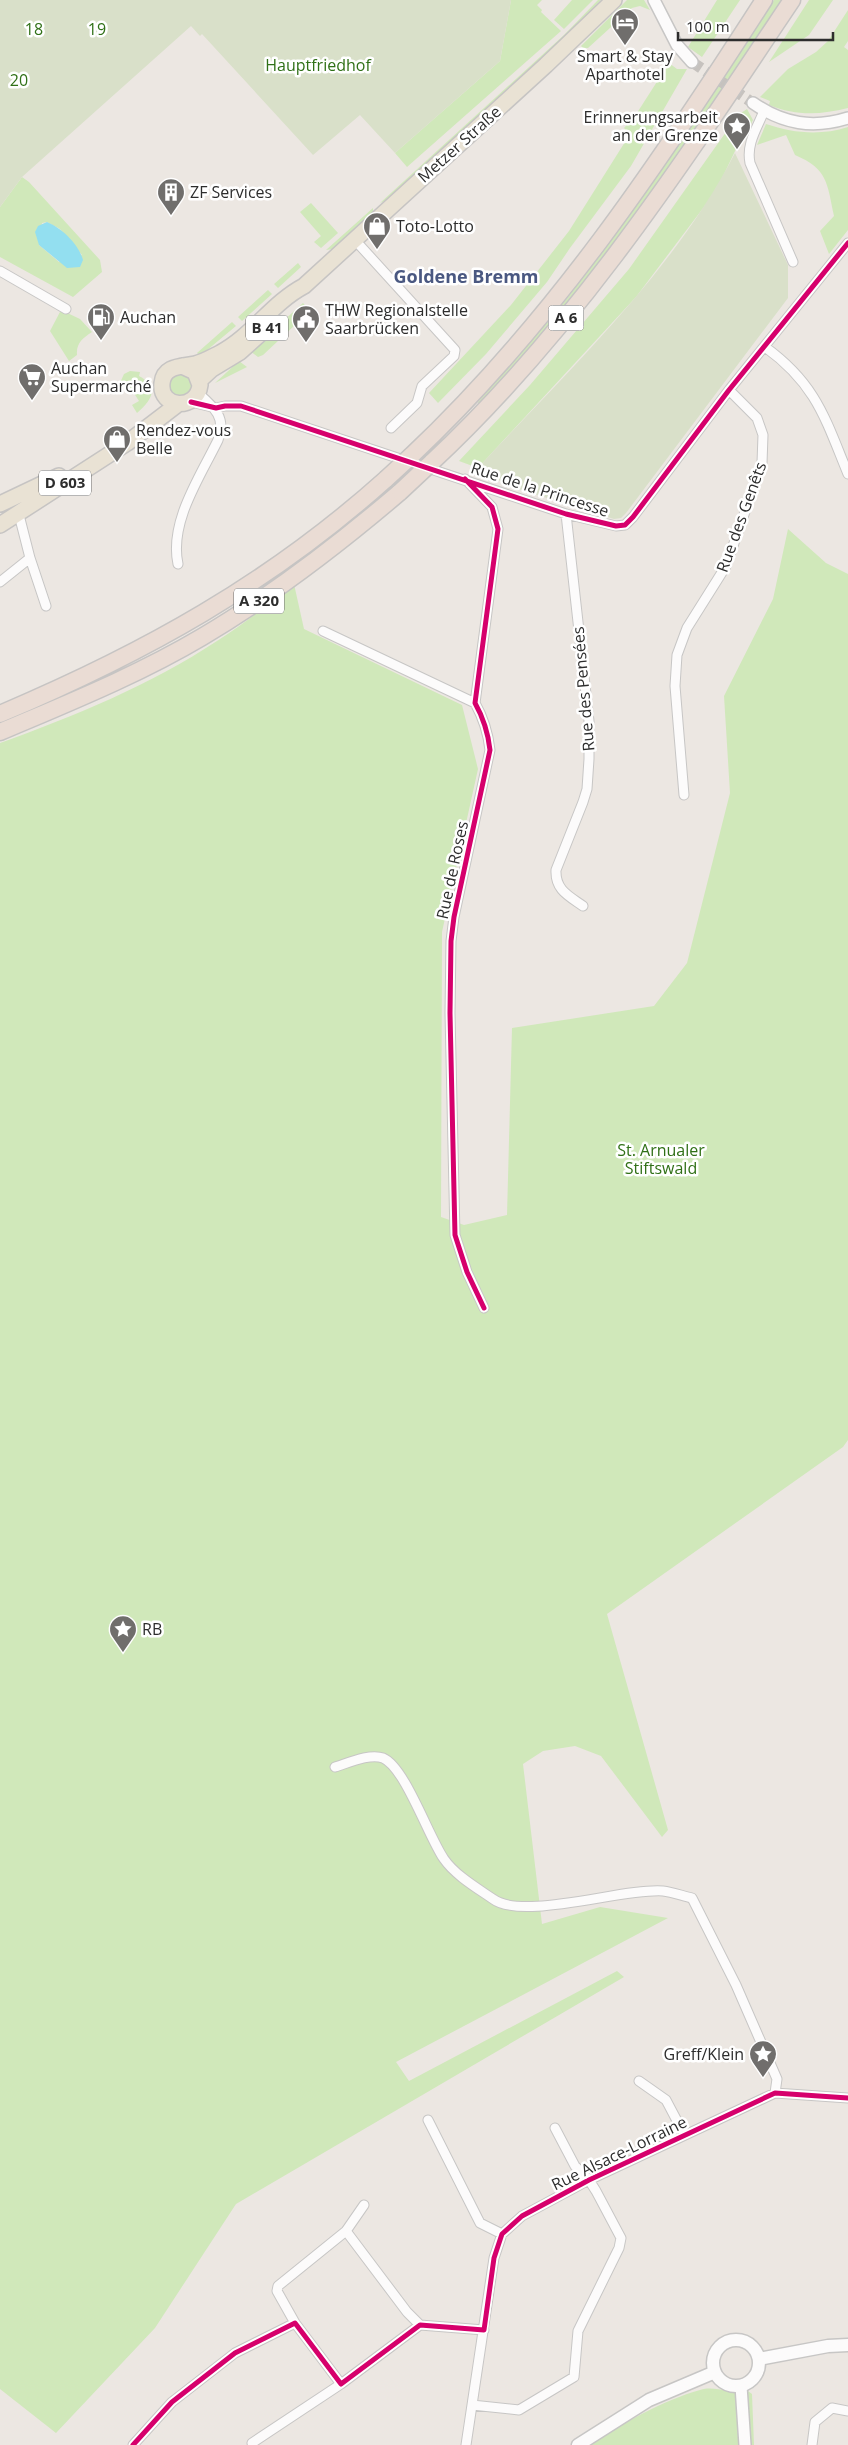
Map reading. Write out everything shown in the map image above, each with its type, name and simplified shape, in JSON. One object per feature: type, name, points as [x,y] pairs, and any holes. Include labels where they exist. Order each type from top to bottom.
[{"type":"highway","name":"A 6","points":[[412,456],[520,343],[582,267],[696,105],[764,0]]},
{"type":"highway","name":"A 6","points":[[431,463],[535,354],[625,243],[678,170],[792,0]]},
{"type":"highway","name":"A 320","points":[[0,714],[143,647],[239,592],[316,538],[412,456]]},
{"type":"highway","name":"A 320","points":[[0,732],[103,687],[201,638],[289,581],[361,525],[431,463]]},
{"type":"main road","name":"Metzer Straße","points":[[182,366],[196,364],[222,352],[289,294],[304,286],[570,43],[614,0]]},
{"type":"main road","name":"Metzer Straße","points":[[192,395],[212,369],[240,352],[297,301],[304,286]]},
{"type":"main road","points":[[163,393],[172,402],[192,395],[195,372],[182,366]]},
{"type":"main road","name":"D 603","points":[[0,504],[21,493],[52,481],[126,432],[153,410],[163,393],[162,382],[169,370],[182,366]]},
{"type":"main road","name":"D 603","points":[[0,525],[127,443],[192,395]]},
{"type":"main road","points":[[730,2341],[744,2342],[751,2346],[759,2359],[759,2366],[754,2379],[741,2386],[723,2382],[715,2372],[714,2357],[723,2345],[730,2341]]},
{"type":"main road","points":[[759,2359],[828,2346],[848,2345]]},
{"type":"main road","points":[[578,2445],[649,2400],[715,2372]]},
{"type":"street","points":[[654,0],[677,44],[692,62]]},
{"type":"street","points":[[753,103],[774,117],[800,124],[829,123],[848,118]]},
{"type":"street","points":[[764,111],[749,144],[748,154],[750,163],[793,262]]},
{"type":"street","points":[[354,239],[455,350],[454,356],[422,386],[414,407],[390,428]]},
{"type":"street","name":"Rue de la Princesse","points":[[192,395],[216,408],[241,406],[566,514],[616,526],[625,525],[729,390],[848,243]]},
{"type":"street","points":[[0,270],[66,309]]},
{"type":"street","points":[[765,347],[796,372],[816,399],[848,474]]},
{"type":"street","name":"Rue des Genêts","points":[[684,795],[675,686],[677,655],[687,628],[726,566],[762,464],[763,435],[757,418],[729,390]]},
{"type":"street","points":[[178,564],[176,544],[181,520],[220,435],[221,422],[216,408]]},
{"type":"street","points":[[323,631],[474,703],[498,529],[492,507],[465,479]]},
{"type":"street","points":[[21,493],[18,503],[18,514],[46,606]]},
{"type":"street","name":"Rue des Pensées","points":[[566,514],[589,721],[589,759],[587,789],[556,870],[555,881],[561,890],[583,906]]},
{"type":"street","points":[[0,582],[30,558]]},
{"type":"street","name":"Rue de Roses","points":[[474,703],[484,718],[490,750],[454,917],[451,941],[450,1022],[455,1235],[467,1272],[484,1308]]},
{"type":"street","points":[[335,1767],[372,1757],[383,1758],[391,1764],[422,1813],[444,1860],[458,1875],[495,1901],[509,1906],[547,1906],[621,1893],[663,1891],[692,1898],[736,1985],[777,2079],[775,2093]]},
{"type":"street","points":[[639,2081],[666,2100],[684,2134]]},
{"type":"street","name":"Rue Alsace-Lorraine","points":[[466,2445],[494,2258],[502,2234],[522,2216],[589,2180],[775,2093],[848,2098]]},
{"type":"street","points":[[428,2120],[480,2223],[502,2234]]},
{"type":"street","points":[[472,2405],[519,2410],[574,2377],[578,2331],[619,2248],[621,2238],[589,2180],[575,2166],[555,2128]]},
{"type":"street","points":[[341,2384],[295,2323],[277,2291],[278,2286],[346,2231],[364,2205]]},
{"type":"street","points":[[346,2231],[407,2312],[420,2325],[484,2330]]},
{"type":"street","points":[[133,2445],[172,2402],[235,2353],[295,2323]]},
{"type":"street","points":[[252,2443],[341,2384],[420,2325]]},
{"type":"street","points":[[741,2386],[745,2445]]},
{"type":"street","points":[[812,2445],[815,2422],[832,2408],[848,2411]]},
{"type":"green space","name":"Hauptfriedhof","points":[[0,0],[511,0],[500,61],[395,153],[360,115],[313,155],[202,34],[200,36],[191,26],[22,177],[0,207]]},
{"type":"green space","points":[[511,0],[542,0],[537,5],[542,10],[541,12],[561,31],[407,167],[395,153],[500,61]]},
{"type":"green space","points":[[572,0],[593,0],[564,29],[554,20]]},
{"type":"green space","points":[[598,0],[601,0],[566,37],[387,200],[380,203],[564,35]]},
{"type":"green space","points":[[627,0],[644,0],[650,10],[640,6],[632,8],[588,48],[583,48],[581,46]]},
{"type":"green space","points":[[717,0],[740,0],[702,57],[688,47]]},
{"type":"green space","points":[[774,0],[784,0],[704,120],[641,209],[604,260],[569,303],[479,407],[478,402],[560,307],[611,241],[682,139]]},
{"type":"green space","points":[[809,0],[833,0],[809,35],[769,62]]},
{"type":"green space","points":[[848,10],[848,41],[844,47],[848,50],[848,108],[818,113],[798,113],[769,105],[770,101],[760,97],[788,69],[816,52],[828,41]]},
{"type":"green space","points":[[669,63],[677,69],[687,69],[631,166],[547,282],[486,354],[438,403],[429,393],[511,305],[569,231],[630,134],[624,128],[635,116]]},
{"type":"green space","points":[[747,109],[753,120],[742,142],[736,149],[716,191],[636,297],[478,468],[459,461],[530,385],[629,269],[738,115]]},
{"type":"green space","points":[[766,124],[786,130],[807,132],[827,132],[848,127],[848,230],[829,254],[820,231],[834,216],[824,178],[814,166],[795,155],[786,135],[757,145]]},
{"type":"green space","points":[[735,153],[788,265],[788,298],[626,513],[621,518],[614,519],[509,486],[478,468],[583,356],[650,279],[710,197]]},
{"type":"green space","points":[[22,177],[29,182],[100,260],[102,272],[73,297],[0,257],[0,207]],"holes":[[[47,222],[60,229],[82,255],[59,262],[39,245],[42,223]]]},
{"type":"green space","points":[[311,203],[338,233],[321,248],[314,242],[321,236],[300,212]]},
{"type":"green space","points":[[373,208],[373,212],[333,249],[326,250]]},
{"type":"green space","points":[[298,263],[301,267],[278,288],[274,284]]},
{"type":"green space","points":[[268,290],[272,294],[242,321],[238,317]]},
{"type":"green space","points":[[303,303],[310,311],[263,355],[258,357],[250,351]]},
{"type":"green space","points":[[61,310],[80,319],[92,332],[81,341],[77,355],[69,361],[50,331]]},
{"type":"green space","points":[[232,322],[236,326],[200,356],[197,353]]},
{"type":"green space","points":[[239,361],[247,367],[215,383]]},
{"type":"green space","points":[[130,371],[140,372],[139,376],[146,380],[152,389],[152,394],[147,403],[137,413],[132,405],[139,401],[126,381],[119,385],[124,374]]},
{"type":"green space","points":[[181,372],[192,378],[192,391],[183,398],[171,394],[169,386],[171,378]]},
{"type":"green space","name":"St. Arnualer Stiftswald","points":[[788,529],[826,563],[848,574],[848,1440],[843,1447],[607,1614],[668,1830],[662,1837],[601,1756],[575,1746],[543,1751],[523,1764],[542,1924],[600,1907],[668,1918],[396,2062],[409,2081],[617,1971],[624,1977],[236,2204],[155,2328],[56,2433],[0,2389],[0,743],[112,698],[165,672],[192,657],[247,621],[294,584],[304,629],[462,705],[478,769],[442,932],[441,1217],[464,1225],[507,1215],[512,1028],[654,1006],[687,963],[730,793],[724,696],[773,599]]},
{"type":"green space","points":[[741,2386],[752,2394],[754,2445],[591,2445],[630,2421],[686,2394],[706,2389],[730,2390]]},
{"type":"water","points":[[47,222],[58,228],[74,243],[83,260],[80,267],[67,268],[39,245],[35,232],[38,226]]},
{"type":"tunnel","points":[[692,62],[753,103]]},
{"type":"cycle path","points":[[191,402],[216,408],[241,406],[566,514],[616,526],[625,525],[729,390],[848,243]]},
{"type":"cycle path","points":[[465,479],[492,507],[498,529],[475,703],[485,726],[490,750],[454,917],[451,941],[450,1013],[455,1235],[467,1272],[484,1308]]},
{"type":"cycle path","points":[[133,2445],[172,2402],[235,2353],[295,2323],[341,2384],[420,2325],[484,2330],[494,2258],[502,2234],[522,2216],[589,2180],[775,2093],[848,2098]]},
{"type":"place","name":"Smart & Stay Aparthotel","points":[[625,46]]},
{"type":"place","name":"Erinnerungsarbeit an der Grenze","points":[[737,150]]},
{"type":"place","name":"ZF Services","points":[[171,216]]},
{"type":"place","name":"Toto-Lotto","points":[[377,250]]},
{"type":"place","name":"Auchan","points":[[101,341]]},
{"type":"place","name":"THW Regionalstelle Saarbrücken","points":[[306,343]]},
{"type":"place","name":"Auchan Supermarché","points":[[32,401]]},
{"type":"place","name":"Rendez-vous Belle","points":[[117,463]]},
{"type":"place","name":"RB","points":[[123,1653]]},
{"type":"place","name":"Greff/Klein","points":[[763,2078]]},
{"type":"district","name":"Goldene Bremm","points":[[466,277]]},
{"type":"park label","name":"18","points":[[34,29]]},
{"type":"park label","name":"19","points":[[97,29]]},
{"type":"park label","name":"20","points":[[19,80]]}]
